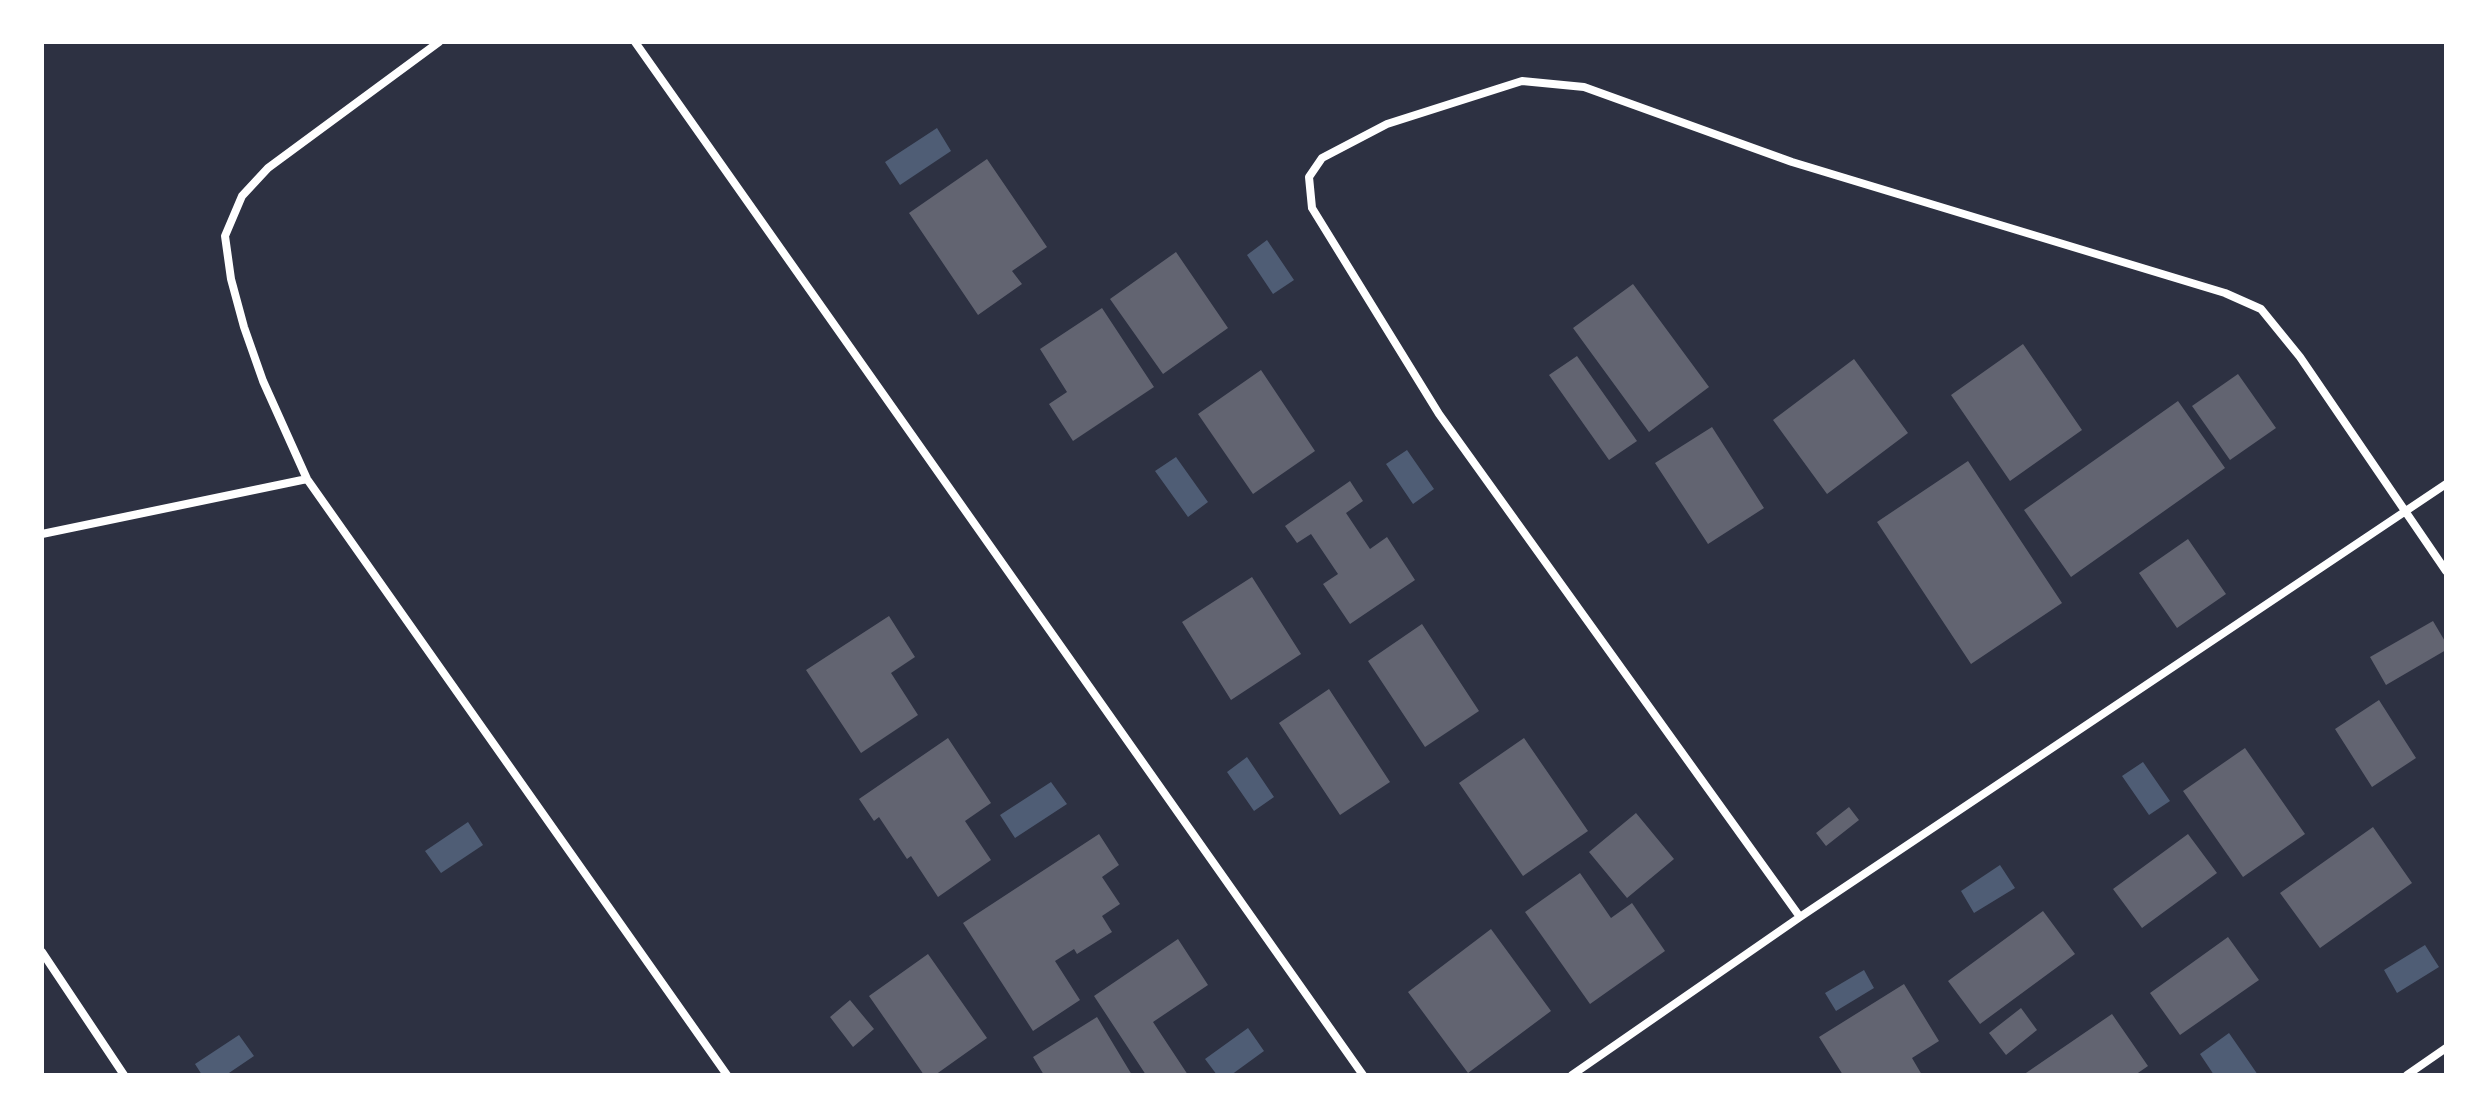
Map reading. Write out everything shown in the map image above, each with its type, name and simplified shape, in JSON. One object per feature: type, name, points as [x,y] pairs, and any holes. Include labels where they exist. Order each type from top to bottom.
[{"type":"street","points":[[439,42],[268,168],[242,196],[225,236],[231,279],[244,327],[263,381],[307,479],[727,1075]]},
{"type":"street","points":[[635,42],[1363,1075]]},
{"type":"street","points":[[1800,917],[1439,414],[1312,208],[1309,177],[1322,158],[1387,124],[1522,81],[1584,87],[1792,162],[2225,293],[2261,309],[2300,357],[2446,571]]},
{"type":"street","points":[[42,534],[307,479]]},
{"type":"street","points":[[1572,1075],[1800,917],[2446,484]]},
{"type":"street","points":[[42,952],[124,1075]]},
{"type":"street","points":[[2407,1075],[2446,1048]]},
{"type":"water","points":[[937,128],[951,151],[900,185],[885,162]]},
{"type":"water","points":[[1267,240],[1294,280],[1273,294],[1247,255]]},
{"type":"water","points":[[1407,450],[1434,489],[1413,504],[1386,464]]},
{"type":"water","points":[[1176,457],[1208,502],[1188,517],[1155,471]]},
{"type":"water","points":[[1247,757],[1274,797],[1254,811],[1227,772]]},
{"type":"water","points":[[2143,762],[2170,801],[2149,815],[2122,776]]},
{"type":"water","points":[[1051,782],[1067,804],[1015,838],[1000,815]]},
{"type":"water","points":[[468,822],[483,845],[441,873],[425,851]]},
{"type":"water","points":[[2000,865],[2015,888],[1974,913],[1961,891]]},
{"type":"water","points":[[2425,945],[2439,967],[2397,993],[2384,970]]},
{"type":"water","points":[[1864,970],[1874,988],[1836,1011],[1825,993]]},
{"type":"water","points":[[1248,1028],[1264,1051],[1231,1075],[1217,1075],[1205,1059]]},
{"type":"water","points":[[2229,1033],[2258,1075],[2214,1075],[2200,1054]]},
{"type":"water","points":[[239,1035],[254,1056],[226,1075],[202,1075],[195,1064]]},
{"type":"building","points":[[987,159],[1047,247],[1012,271],[1022,284],[978,315],[909,213]]},
{"type":"building","points":[[1176,252],[1228,328],[1163,374],[1110,299]]},
{"type":"building","points":[[1633,284],[1709,387],[1649,432],[1573,328]]},
{"type":"building","points":[[1102,308],[1154,387],[1073,441],[1049,404],[1067,392],[1040,349]]},
{"type":"building","points":[[2023,344],[2082,430],[2010,481],[1951,395]]},
{"type":"building","points":[[1577,356],[1637,441],[1609,460],[1549,375]]},
{"type":"building","points":[[1854,359],[1908,433],[1827,494],[1773,420]]},
{"type":"building","points":[[1261,370],[1315,451],[1253,494],[1198,414]]},
{"type":"building","points":[[2238,374],[2276,428],[2230,460],[2192,406]]},
{"type":"building","points":[[2178,401],[2225,468],[2071,577],[2024,510]]},
{"type":"building","points":[[1712,427],[1764,508],[1708,544],[1655,463]]},
{"type":"building","points":[[1968,461],[2062,603],[1971,664],[1877,522]]},
{"type":"building","points":[[1350,481],[1363,501],[1346,513],[1370,549],[1387,537],[1415,580],[1350,624],[1323,584],[1338,574],[1311,534],[1297,543],[1285,526]]},
{"type":"building","points":[[2188,539],[2226,594],[2177,628],[2139,573]]},
{"type":"building","points":[[1252,577],[1301,654],[1231,700],[1182,622]]},
{"type":"building","points":[[889,616],[915,657],[891,673],[918,715],[861,753],[806,670]]},
{"type":"building","points":[[2433,621],[2446,643],[2446,650],[2386,685],[2370,657]]},
{"type":"building","points":[[1422,624],[1479,711],[1425,747],[1368,661]]},
{"type":"building","points":[[1329,689],[1390,782],[1340,815],[1279,723]]},
{"type":"building","points":[[2379,700],[2416,758],[2372,787],[2335,729]]},
{"type":"building","points":[[948,738],[991,803],[965,821],[991,860],[938,897],[911,856],[907,859],[879,817],[874,821],[859,799]]},
{"type":"building","points":[[1524,738],[1588,831],[1523,876],[1459,783]]},
{"type":"building","points":[[2245,748],[2305,834],[2243,877],[2183,791]]},
{"type":"building","points":[[1849,807],[1859,820],[1826,846],[1816,833]]},
{"type":"building","points":[[1636,813],[1674,859],[1627,898],[1589,852]]},
{"type":"building","points":[[2373,827],[2412,883],[2320,948],[2280,893]]},
{"type":"building","points":[[1099,834],[1119,865],[1102,877],[1120,904],[1102,916],[1112,932],[1077,954],[1074,949],[1055,961],[1080,1000],[1033,1031],[963,923]]},
{"type":"building","points":[[2188,834],[2217,873],[2142,928],[2113,889]]},
{"type":"building","points":[[1580,873],[1611,918],[1632,903],[1665,951],[1590,1004],[1525,912]]},
{"type":"building","points":[[2043,911],[2075,954],[1980,1024],[1948,981]]},
{"type":"building","points":[[1491,929],[1551,1011],[1468,1073],[1408,992]]},
{"type":"building","points":[[2228,937],[2259,980],[2180,1035],[2150,993]]},
{"type":"building","points":[[1178,939],[1208,985],[1153,1022],[1188,1075],[1146,1075],[1094,996]]},
{"type":"building","points":[[928,954],[987,1038],[935,1075],[924,1075],[869,996]]},
{"type":"building","points":[[1904,984],[1939,1041],[1912,1058],[1922,1075],[1843,1075],[1819,1037]]},
{"type":"building","points":[[850,1000],[874,1029],[853,1047],[830,1017]]},
{"type":"building","points":[[2021,1008],[2037,1030],[2006,1055],[1989,1033]]},
{"type":"building","points":[[2112,1014],[2148,1066],[2135,1075],[2023,1075]]},
{"type":"building","points":[[1097,1017],[1132,1075],[1044,1075],[1033,1057]]}]
